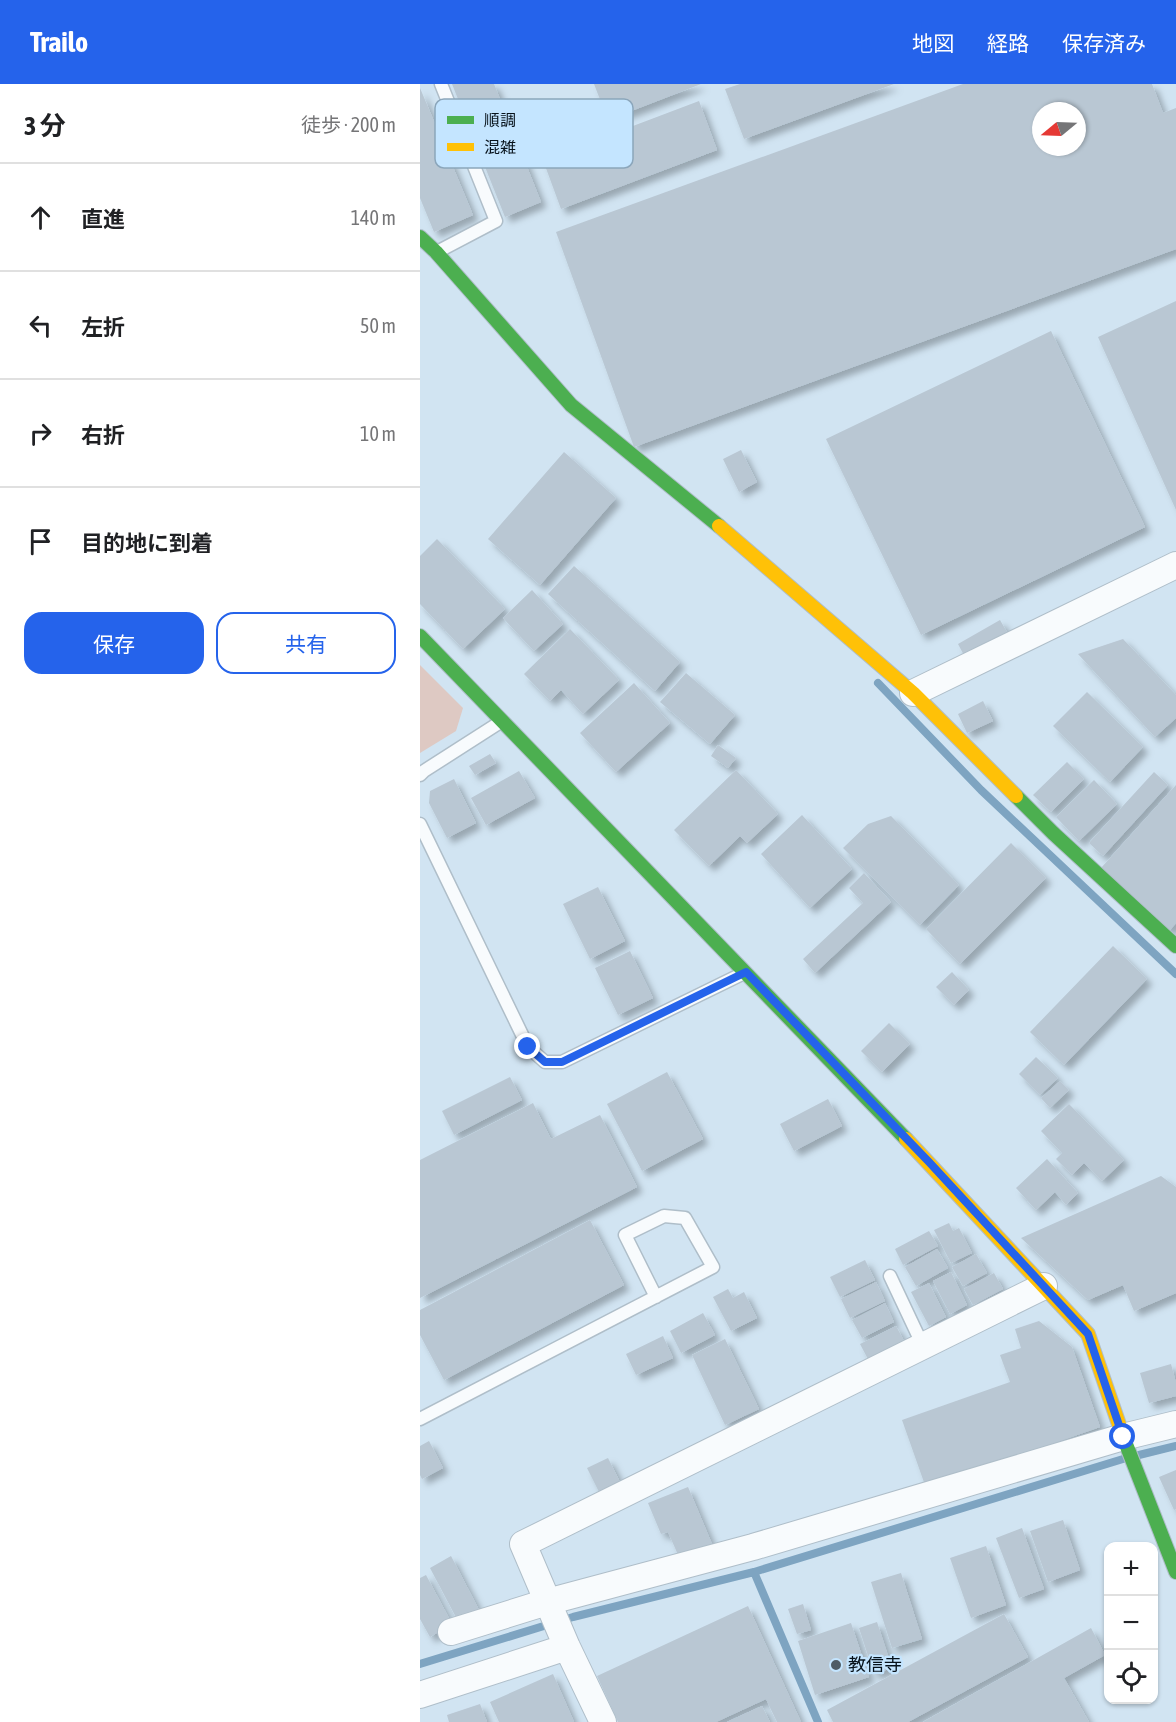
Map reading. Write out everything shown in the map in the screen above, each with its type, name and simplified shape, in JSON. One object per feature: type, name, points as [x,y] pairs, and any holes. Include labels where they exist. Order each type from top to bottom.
[{"type":"street","points":[[420,237],[436,252],[571,405],[712,520],[913,693],[1053,832],[1176,946]]},
{"type":"street","points":[[913,693],[1176,565]]},
{"type":"street","points":[[420,636],[929,1162],[1088,1334],[1123,1437],[1176,1572]]},
{"type":"street","points":[[603,1722],[567,1647],[523,1544],[1044,1286]]},
{"type":"street","points":[[451,1632],[547,1602],[753,1547],[1123,1437],[1176,1424]]},
{"type":"street","points":[[420,1695],[567,1647]]},
{"type":"lane","points":[[441,84],[447,99]]},
{"type":"lane","points":[[436,252],[496,221],[475,168]]},
{"type":"lane","points":[[420,775],[502,721]]},
{"type":"lane","points":[[420,824],[528,1047],[545,1062],[562,1062],[746,972]]},
{"type":"lane","points":[[420,1419],[656,1297],[713,1267],[685,1218],[664,1216],[625,1235],[656,1297]]},
{"type":"lane","points":[[890,1276],[923,1346]]},
{"type":"shaded area","points":[[420,665],[463,708],[456,731],[420,753]]},
{"type":"building","points":[[452,84],[494,84],[500,99],[458,99]]},
{"type":"building","points":[[594,84],[701,84],[633,110],[633,99],[600,99]]},
{"type":"building","points":[[740,84],[894,84],[744,139],[725,89]]},
{"type":"building","points":[[963,84],[1152,84],[1163,113],[1176,108],[1176,249],[634,447],[556,232]]},
{"type":"building","points":[[420,88],[435,124],[435,168],[453,168],[473,215],[434,232],[420,198]]},
{"type":"building","points":[[699,101],[717,150],[561,209],[546,168],[633,168],[633,126]]},
{"type":"building","points":[[485,168],[527,168],[541,202],[505,217]]},
{"type":"building","points":[[1176,301],[1176,510],[1098,337]]},
{"type":"building","points":[[1051,331],[1145,527],[921,635],[826,439]]},
{"type":"building","points":[[741,450],[757,482],[739,492],[723,459]]},
{"type":"building","points":[[564,452],[616,498],[540,585],[488,539]]},
{"type":"building","points":[[437,539],[505,609],[463,649],[420,604],[420,556]]},
{"type":"building","points":[[574,566],[680,662],[655,691],[548,594]]},
{"type":"building","points":[[532,590],[563,624],[534,651],[503,618]]},
{"type":"building","points":[[1000,620],[1008,634],[966,659],[958,644]]},
{"type":"building","points":[[570,629],[619,680],[583,714],[561,690],[550,701],[524,674]]},
{"type":"building","points":[[1123,639],[1176,695],[1176,718],[1155,737],[1078,654]]},
{"type":"building","points":[[686,673],[735,715],[710,744],[660,702]]},
{"type":"building","points":[[634,683],[670,723],[616,772],[580,733]]},
{"type":"building","points":[[1087,692],[1143,747],[1110,782],[1053,726]]},
{"type":"building","points":[[983,701],[993,721],[967,733],[958,714]]},
{"type":"building","points":[[718,745],[736,758],[728,768],[711,756]]},
{"type":"building","points":[[490,754],[496,763],[475,775],[469,766]]},
{"type":"building","points":[[1067,762],[1084,779],[1051,812],[1033,795]]},
{"type":"building","points":[[736,770],[778,814],[747,843],[740,836],[709,866],[674,830]]},
{"type":"building","points":[[519,771],[535,798],[486,825],[471,798]]},
{"type":"building","points":[[1154,772],[1168,785],[1103,856],[1089,843]]},
{"type":"building","points":[[454,779],[476,823],[447,838],[429,803],[430,791]]},
{"type":"building","points":[[1094,780],[1117,804],[1079,841],[1056,817]]},
{"type":"building","points":[[1176,785],[1176,923],[1169,931],[1101,868]]},
{"type":"building","points":[[802,815],[852,869],[810,908],[761,854]]},
{"type":"building","points":[[891,816],[959,885],[920,925],[843,848],[868,824]]},
{"type":"building","points":[[1011,843],[1046,878],[960,964],[926,929]]},
{"type":"building","points":[[864,873],[891,902],[815,973],[803,959],[863,903],[849,888]]},
{"type":"building","points":[[598,887],[625,941],[590,959],[563,904]]},
{"type":"building","points":[[1113,946],[1147,979],[1064,1065],[1030,1032]]},
{"type":"building","points":[[630,951],[653,998],[618,1015],[595,968]]},
{"type":"building","points":[[952,972],[969,990],[954,1005],[936,987]]},
{"type":"building","points":[[889,1023],[910,1044],[882,1072],[861,1051]]},
{"type":"building","points":[[1036,1057],[1058,1078],[1040,1095],[1019,1074]]},
{"type":"building","points":[[667,1072],[703,1139],[642,1171],[607,1104]]},
{"type":"building","points":[[510,1077],[522,1100],[454,1135],[442,1111]]},
{"type":"building","points":[[1060,1081],[1069,1090],[1050,1108],[1041,1098]]},
{"type":"building","points":[[828,1099],[842,1126],[794,1151],[780,1124]]},
{"type":"building","points":[[533,1103],[551,1139],[600,1115],[637,1187],[420,1298],[420,1160]]},
{"type":"building","points":[[1069,1104],[1124,1160],[1102,1181],[1084,1163],[1072,1175],[1056,1159],[1062,1153],[1041,1131]]},
{"type":"building","points":[[1047,1159],[1078,1193],[1066,1205],[1055,1192],[1036,1210],[1016,1188]]},
{"type":"building","points":[[1161,1176],[1176,1187],[1176,1293],[1134,1311],[1123,1285],[1088,1300],[1021,1238]]},
{"type":"building","points":[[590,1220],[624,1285],[444,1380],[420,1335],[420,1310]]},
{"type":"building","points":[[949,1223],[953,1231],[959,1228],[972,1253],[951,1263],[934,1230]]},
{"type":"building","points":[[929,1231],[938,1246],[903,1265],[895,1249]]},
{"type":"building","points":[[937,1249],[948,1268],[916,1286],[905,1267]]},
{"type":"building","points":[[976,1254],[987,1273],[963,1286],[952,1267]]},
{"type":"building","points":[[865,1260],[875,1280],[840,1297],[830,1277]]},
{"type":"building","points":[[951,1272],[967,1305],[950,1314],[933,1281]]},
{"type":"building","points":[[994,1273],[1003,1289],[973,1305],[964,1289]]},
{"type":"building","points":[[876,1282],[885,1301],[850,1318],[841,1299]]},
{"type":"building","points":[[929,1283],[946,1317],[929,1326],[911,1292]]},
{"type":"building","points":[[728,1289],[733,1298],[744,1292],[757,1318],[731,1331],[713,1297]]},
{"type":"building","points":[[885,1303],[894,1322],[862,1338],[852,1320]]},
{"type":"building","points":[[703,1313],[715,1335],[681,1353],[670,1331]]},
{"type":"building","points":[[1039,1321],[1072,1347],[1100,1427],[926,1488],[902,1420],[1010,1382],[1000,1355],[1021,1348],[1015,1329]]},
{"type":"building","points":[[896,1326],[905,1343],[869,1361],[860,1344]]},
{"type":"building","points":[[663,1336],[673,1358],[636,1375],[626,1354]]},
{"type":"building","points":[[725,1339],[759,1409],[725,1425],[692,1355]]},
{"type":"building","points":[[1171,1364],[1176,1383],[1176,1396],[1149,1403],[1140,1373]]},
{"type":"building","points":[[429,1441],[443,1468],[422,1479],[420,1446]]},
{"type":"building","points":[[608,1458],[620,1482],[599,1492],[587,1468]]},
{"type":"building","points":[[1176,1470],[1176,1509],[1174,1510],[1159,1477]]},
{"type":"building","points":[[688,1487],[712,1544],[679,1557],[668,1532],[661,1534],[648,1503]]},
{"type":"building","points":[[1063,1520],[1080,1570],[1048,1582],[1030,1531]]},
{"type":"building","points":[[1022,1528],[1044,1589],[1019,1598],[996,1538]]},
{"type":"building","points":[[986,1546],[1006,1605],[971,1618],[950,1558]]},
{"type":"building","points":[[451,1556],[479,1610],[458,1621],[430,1568]]},
{"type":"building","points":[[901,1573],[922,1639],[892,1648],[871,1582]]},
{"type":"building","points":[[426,1575],[452,1624],[430,1637],[420,1619],[420,1578]]},
{"type":"building","points":[[803,1604],[811,1630],[797,1634],[788,1609]]},
{"type":"building","points":[[748,1606],[801,1722],[777,1722],[766,1699],[716,1722],[618,1722],[597,1676]]},
{"type":"building","points":[[1004,1614],[1028,1657],[908,1722],[833,1722],[827,1710]]},
{"type":"building","points":[[877,1622],[892,1668],[874,1674],[859,1628]]},
{"type":"building","points":[[851,1623],[869,1677],[815,1695],[798,1641]]},
{"type":"building","points":[[1091,1628],[1104,1653],[1104,1656],[1064,1678],[1089,1722],[923,1722]]},
{"type":"building","points":[[553,1674],[574,1722],[499,1722],[490,1702]]},
{"type":"building","points":[[480,1704],[487,1722],[449,1722],[447,1715]]},
{"type":"building","points":[[762,1706],[770,1722],[727,1722]]},
{"type":"waterway","points":[[878,683],[981,790],[1176,974]]},
{"type":"waterway","points":[[1139,1455],[1176,1446]]},
{"type":"waterway","points":[[420,1664],[573,1617],[754,1572],[1123,1459]]},
{"type":"waterway","points":[[754,1572],[818,1722]]},
{"type":"traffic: fast","points":[[420,237],[436,252],[571,405],[719,526]]},
{"type":"traffic: fast","points":[[420,636],[906,1139]]},
{"type":"traffic: fast","points":[[1016,796],[1176,946]]},
{"type":"traffic: fast","points":[[1124,1439],[1176,1572]]},
{"type":"traffic: slow","points":[[719,526],[913,693],[1016,796]]},
{"type":"traffic: slow","points":[[906,1139],[1088,1334],[1124,1439]]},
{"type":"place","name":"教信寺","points":[[836,1665]]},
{"type":"route","points":[[528,1047],[545,1062],[562,1062],[746,972],[929,1162],[1088,1334],[1123,1437]]}]
